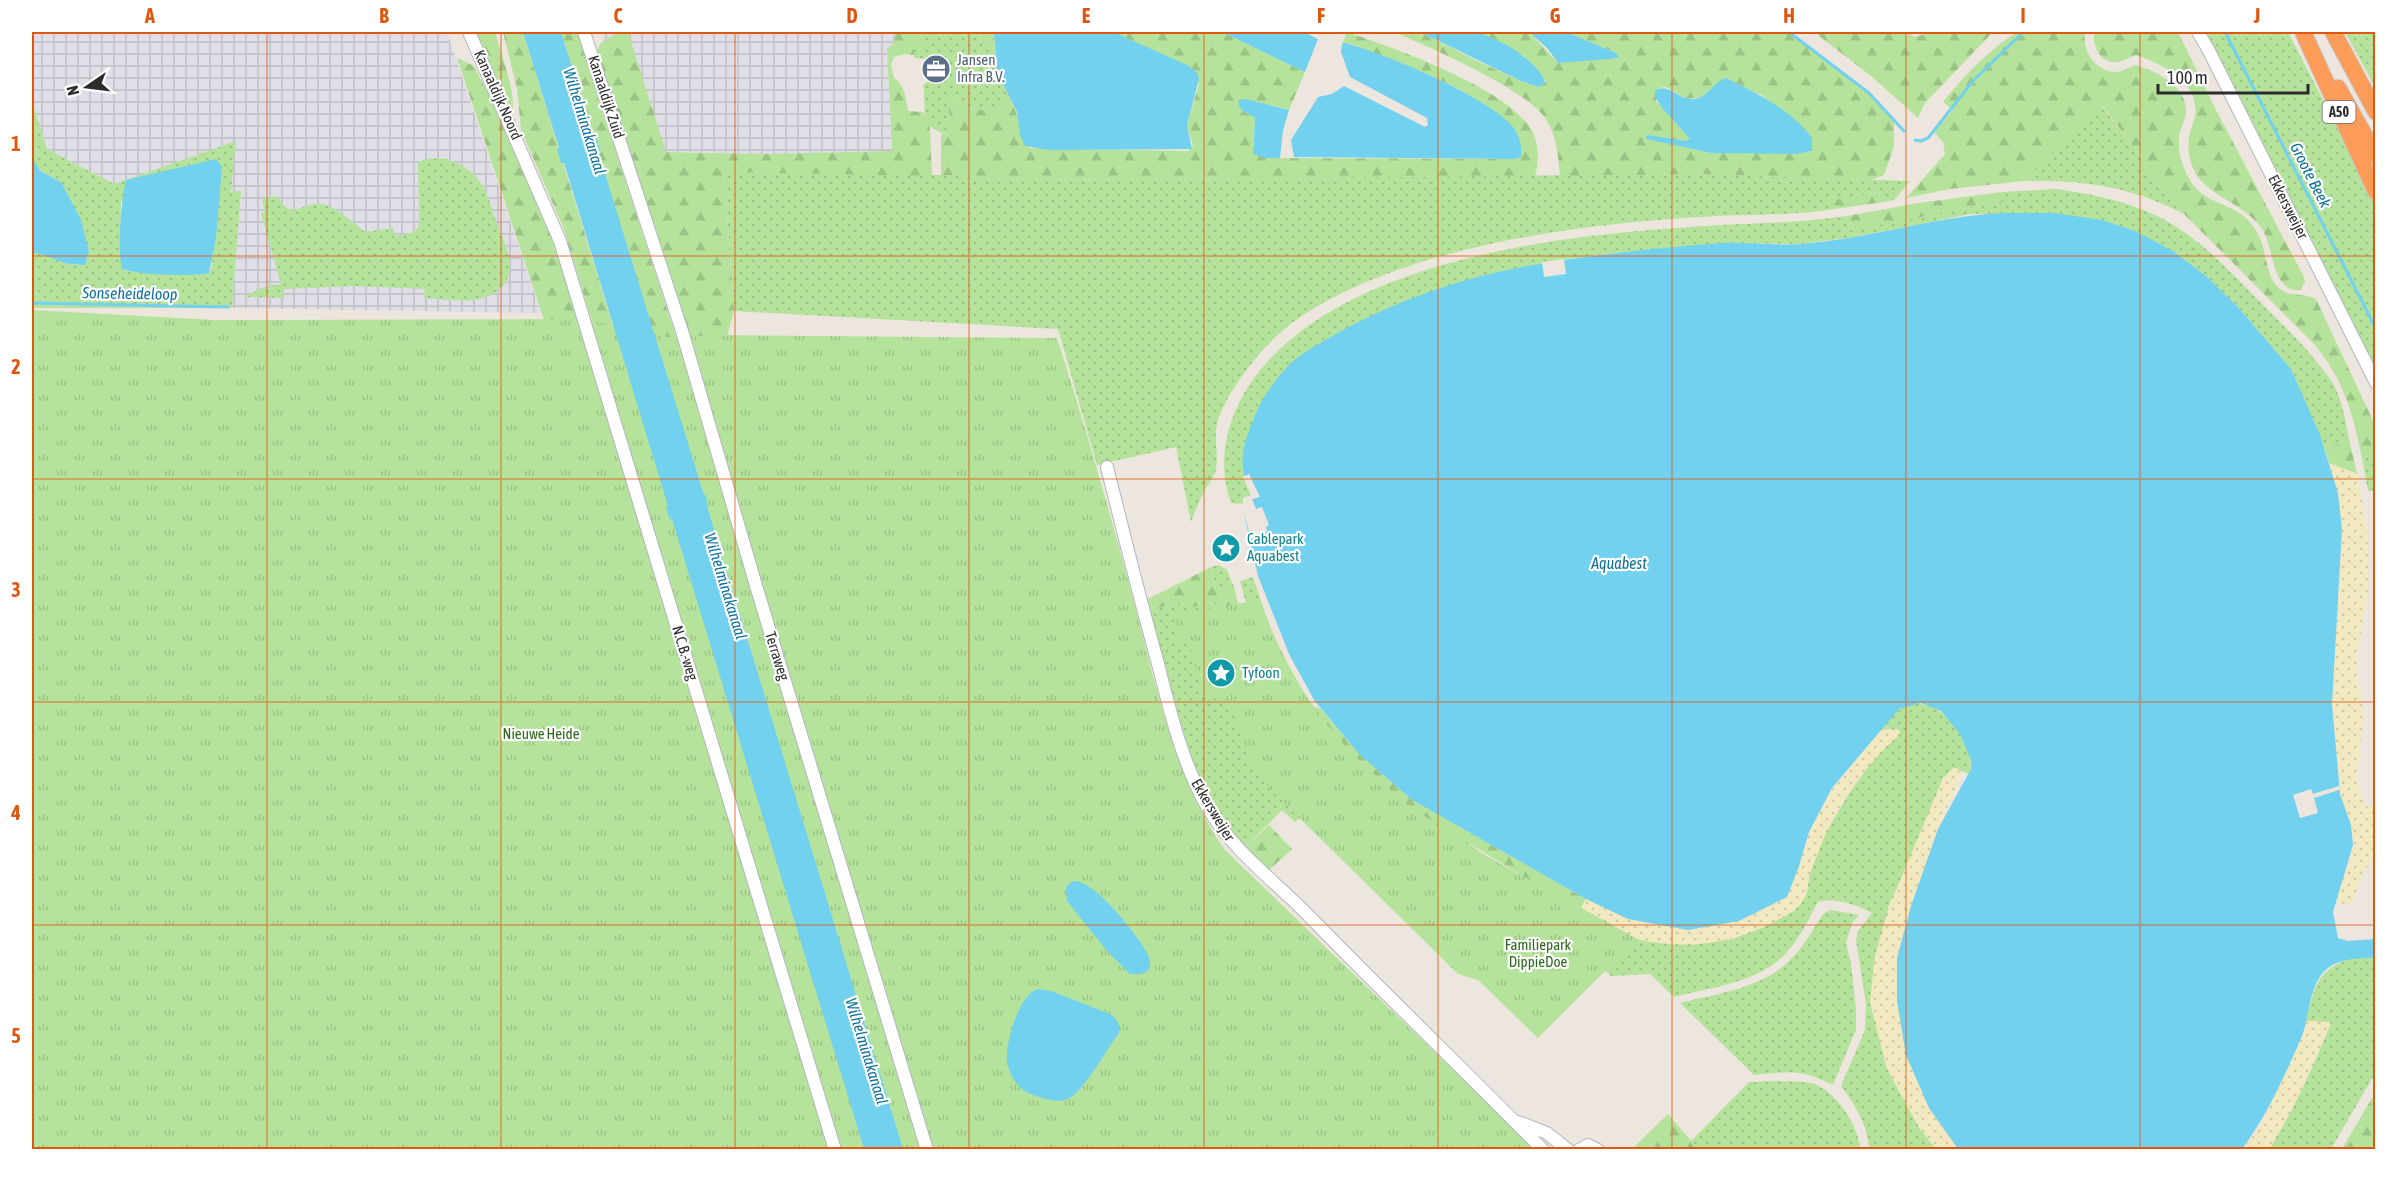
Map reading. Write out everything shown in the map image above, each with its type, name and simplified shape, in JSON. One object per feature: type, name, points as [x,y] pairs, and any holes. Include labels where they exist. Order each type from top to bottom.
[{"type":"highway","name":"A50","points":[[2303,32],[2376,192]]},
{"type":"highway","name":"A50","points":[[2308,32],[2376,156]]},
{"type":"highway","name":"A50","points":[[2333,32],[2376,111]]},
{"type":"street","name":"Kanaaldijk Noord","points":[[470,32],[526,159]]},
{"type":"street","name":"Kanaaldijk Zuid","points":[[584,32],[627,162]]},
{"type":"street","name":"Ekkersweijer","points":[[2198,32],[2376,383]]},
{"type":"street","name":"N.C.B.-weg","points":[[526,159],[560,241],[835,1149]]},
{"type":"street","name":"Terraweg","points":[[627,162],[682,331],[757,589],[927,1149]]},
{"type":"street","name":"Ekkersweijer","points":[[1107,466],[1146,622],[1184,754],[1196,784],[1225,835],[1240,853],[1273,880],[1543,1149]]},
{"type":"street","name":"Ekkersweijer","points":[[1514,1121],[1553,1149]]},
{"type":"street","name":"Ekkersweijer","points":[[1514,1121],[1547,1133],[1568,1149]]},
{"type":"street","points":[[1579,1149],[1588,1144],[1598,1149]]},
{"type":"shaded area","points":[[32,32],[447,32],[541,313],[232,308],[241,192],[231,192],[235,142],[114,184],[47,149],[32,101]]},
{"type":"shaded area","points":[[600,32],[895,32],[894,44],[887,48],[892,151],[765,154],[637,151]]},
{"type":"green space","points":[[476,32],[495,32],[510,84],[512,112]]},
{"type":"green space","points":[[503,32],[523,32],[669,509],[675,591],[563,227],[521,130],[517,89]]},
{"type":"green space","points":[[561,32],[582,32],[605,118],[677,340],[704,498]]},
{"type":"green space","points":[[619,32],[628,32],[666,152],[765,154],[892,151],[887,48],[894,44],[895,32],[928,32],[925,36],[925,48],[914,48],[914,55],[904,54],[894,57],[891,65],[894,78],[901,84],[908,111],[923,112],[930,127],[932,176],[724,172],[734,311],[727,336],[938,1105],[596,52],[601,43]]},
{"type":"green space","points":[[928,32],[977,32],[984,47],[995,50],[997,72],[1012,102],[995,108],[975,110],[953,98],[948,100],[952,135],[933,128],[925,118],[923,85],[928,81],[927,59],[914,58],[914,48],[925,48],[925,36]]},
{"type":"green space","points":[[977,32],[994,32],[995,50],[984,47]]},
{"type":"green space","points":[[1113,32],[1222,32],[1305,72],[1289,110],[1271,105],[1243,111],[1255,117],[1253,147],[1265,158],[1515,159],[1518,135],[1486,106],[1441,80],[1351,44],[1342,44],[1347,32],[1448,71],[1476,85],[1520,115],[1532,131],[1536,141],[1538,153],[1535,176],[1025,180],[941,175],[941,133],[952,135],[948,100],[953,98],[975,110],[995,108],[1012,102],[1030,148],[1188,151],[1193,146],[1187,125],[1199,84],[1195,71]]},
{"type":"green space","points":[[1394,32],[1420,32],[1473,59],[1538,87],[1545,83],[1545,80],[1524,56],[1474,32],[1529,32],[1558,63],[1616,58],[1616,53],[1566,32],[1789,32],[1869,93],[1894,119],[1894,146],[1884,175],[1871,180],[1696,174],[1560,176],[1552,131],[1545,118],[1534,107],[1518,94],[1476,70]],"holes":[[[1666,87],[1687,99],[1701,97],[1712,89],[1748,89],[1762,95],[1811,152],[1711,153],[1647,139],[1648,135],[1686,142],[1690,139],[1656,101],[1659,88]]]},
{"type":"green space","points":[[1814,32],[1910,32],[1913,37],[1927,32],[1993,32],[1925,103],[1918,118],[1871,76]]},
{"type":"green space","points":[[2017,32],[2085,32],[2088,53],[2102,68],[2117,72],[2136,65],[2153,71],[2176,87],[2185,102],[2186,111],[2179,149],[2187,175],[2200,192],[2236,211],[2251,224],[2258,233],[2269,271],[2278,287],[2287,293],[2316,299],[2375,425],[2375,454],[2362,458],[2346,398],[2334,372],[2315,345],[2184,214],[2148,174],[2137,152],[2103,106],[2024,181],[1950,189],[1906,198],[1945,154],[1943,142],[1934,132],[1953,110],[1943,102],[1977,64]]},
{"type":"green space","points":[[2094,32],[2178,32],[2216,110],[2304,277],[2305,282],[2300,290],[2291,289],[2278,276],[2266,237],[2255,221],[2205,185],[2195,173],[2188,147],[2195,115],[2195,103],[2192,93],[2185,84],[2167,69],[2136,55],[2119,62],[2106,60],[2098,53],[2094,42]]},
{"type":"green space","points":[[2206,32],[2288,32],[2375,201],[2375,374]]},
{"type":"green space","points":[[2345,32],[2375,32],[2375,87]]},
{"type":"green space","points":[[457,58],[474,66],[518,151],[543,208],[673,626],[559,365]]},
{"type":"green space","points":[[32,101],[47,149],[114,184],[236,141],[231,192],[241,191],[232,308],[32,308],[32,254],[37,253],[68,264],[85,265],[89,251],[61,182],[40,171],[32,157]],"holes":[[[222,167],[211,270],[204,274],[194,275],[125,271],[120,253],[121,202]]]},
{"type":"green space","points":[[2102,106],[2137,152],[2148,174],[2184,214],[2145,197],[2107,187],[2067,182],[2024,181]]},
{"type":"green space","points":[[443,158],[471,172],[487,194],[507,248],[510,267],[509,276],[504,285],[496,292],[480,299],[452,300],[424,298],[425,289],[355,286],[284,289],[284,298],[243,297],[264,287],[281,284],[261,214],[265,212],[262,199],[277,196],[288,209],[294,210],[311,205],[326,205],[341,213],[365,232],[393,228],[395,236],[411,233],[418,228],[419,223],[418,162]]},
{"type":"green space","points":[[724,172],[941,175],[1025,180],[1696,174],[1910,181],[1894,200],[1884,202],[1879,192],[1828,202],[1828,210],[1652,220],[1546,233],[1437,257],[1386,274],[1338,295],[1280,332],[1236,385],[1217,425],[1215,473],[1203,493],[1191,522],[1176,447],[1097,465],[1058,329],[734,311]]},
{"type":"green space","points":[[2056,189],[2107,198],[2145,210],[2173,225],[2201,245],[2291,333],[2325,372],[2338,395],[2349,438],[2339,444],[2324,447],[2291,369],[2237,306],[2206,276],[2173,251],[2053,213],[1971,214],[1848,238],[1800,244],[1727,243],[1561,260],[1243,477],[1251,495],[1245,504],[1231,503],[1224,472],[1226,441],[1235,411],[1250,384],[1288,341],[1338,307],[1395,281],[1458,261],[1523,246],[1588,236],[1847,216],[1849,230],[2000,204],[2002,192]]},
{"type":"green space","points":[[1879,192],[1884,202],[1828,210],[1828,201]]},
{"type":"green space","points":[[2002,192],[2001,204],[1972,207],[1849,231],[1847,216],[1919,203]]},
{"type":"green space","name":"Nieuwe Heide","points":[[32,310],[215,320],[584,319],[668,337],[719,335],[1057,338],[1105,496],[1167,725],[1191,790],[1207,821],[1225,850],[1535,1149],[32,1149]]},
{"type":"green space","points":[[2349,438],[2357,474],[2329,463],[2324,447],[2339,444]]},
{"type":"green space","points":[[2375,454],[2375,490],[2368,491],[2362,458]]},
{"type":"green space","points":[[1219,565],[1227,570],[1234,587],[1216,589],[1211,567]]},
{"type":"green space","points":[[1211,567],[1216,589],[1234,587],[1243,623],[1231,623],[1216,602],[1188,608],[1178,602],[1148,612],[1146,600]]},
{"type":"green space","points":[[1253,577],[1275,642],[1312,707],[1355,758],[1536,894],[1590,912],[1730,940],[1772,923],[1795,910],[1807,891],[1809,876],[1826,832],[1875,757],[1899,735],[1890,729],[1881,730],[1892,716],[1900,709],[1913,704],[1927,705],[1952,722],[1968,748],[1971,762],[1969,774],[1953,768],[1888,907],[1918,1126],[1936,1149],[1869,1149],[1866,1132],[1856,1108],[1841,1086],[1865,1030],[1866,1004],[1856,940],[1858,931],[1872,913],[1846,903],[1831,900],[1818,902],[1797,939],[1778,961],[1751,977],[1720,986],[1674,997],[1650,974],[1611,976],[1560,928],[1273,703],[1240,581]]},
{"type":"green space","name":"Familiepark DippieDoe","points":[[1260,600],[1270,627],[1294,675],[1323,719],[1358,759],[1400,799],[1468,844],[1637,939],[1538,1038],[1478,980],[1458,974],[1268,787],[1246,753],[1229,699],[1204,698],[1189,643],[1179,642],[1173,615]]},
{"type":"green space","points":[[1178,602],[1188,608],[1216,602],[1334,783],[1295,822],[1282,810],[1243,850],[1213,809],[1190,758],[1173,709],[1148,612]]},
{"type":"green space","points":[[1312,707],[1320,708],[1358,753],[1412,800],[1586,899],[1581,908],[1548,916],[1539,886],[1411,808],[1355,758]]},
{"type":"green space","points":[[1269,825],[1292,849],[1266,873],[1243,850]]},
{"type":"green space","points":[[1830,910],[1859,915],[1852,923],[1846,943],[1851,964],[1856,1030],[1833,1085],[1803,1074],[1754,1075],[1680,1003],[1742,988],[1770,975],[1795,955],[1824,913]]},
{"type":"green space","points":[[2352,957],[2375,958],[2376,1071],[2331,1149],[2269,1150],[2303,1088],[2331,1023],[2306,1021],[2318,981],[2330,968]]},
{"type":"green space","points":[[1749,1082],[1811,1083],[1829,1093],[1837,1100],[1850,1120],[1859,1140],[1860,1149],[1698,1149],[1691,1141]]},
{"type":"green space","points":[[2372,1098],[2375,1100],[2375,1149],[2342,1149]]},
{"type":"green space","points":[[1668,1114],[1698,1149],[1632,1149]]},
{"type":"sand","points":[[2329,463],[2357,474],[2368,542],[2367,593],[2357,664],[2363,714],[2358,786],[2367,807],[2375,803],[2375,856],[2363,873],[2353,901],[2345,905],[2336,900],[2339,885],[2349,865],[2353,845],[2351,825],[2340,794],[2332,704],[2342,529]]},
{"type":"sand","points":[[1898,729],[1899,735],[1853,786],[1835,816],[1820,847],[1810,873],[1808,888],[1799,906],[1763,928],[1710,943],[1692,945],[1655,943],[1637,939],[1581,908],[1586,899],[1628,919],[1653,925],[1739,921],[1787,897],[1809,832],[1833,788],[1881,730]]},
{"type":"sand","points":[[1953,768],[1959,769],[1961,776],[1938,829],[1911,906],[1897,958],[1897,1000],[1906,1055],[1929,1108],[1958,1149],[1936,1149],[1918,1126],[1887,1069],[1870,1003],[1875,955],[1889,907],[1943,778]]},
{"type":"sand","points":[[2306,1021],[2331,1022],[2295,1103],[2269,1149],[2242,1150],[2260,1126]]},
{"type":"water","points":[[1465,31],[1491,37],[1525,57],[1545,83],[1538,87],[1521,81],[1420,32]]},
{"type":"water","name":"Wilhelminakanaal","points":[[523,32],[561,32],[594,138],[596,137],[600,150],[598,151],[704,495],[706,495],[708,510],[903,1149],[864,1149],[672,519],[670,520],[666,507],[668,506],[564,163],[561,163],[557,149],[559,148]]},
{"type":"water","points":[[994,32],[1113,32],[1189,66],[1197,73],[1199,79],[1187,125],[1192,149],[1049,150],[1025,146],[1020,135],[1017,112],[997,72]]},
{"type":"water","points":[[1222,32],[1304,32],[1318,39],[1305,72]]},
{"type":"water","points":[[1529,32],[1566,32],[1616,53],[1619,57],[1558,63],[1548,49]]},
{"type":"water","points":[[1345,43],[1409,66],[1482,103],[1513,127],[1520,142],[1521,157],[1515,159],[1294,157],[1291,140],[1318,97],[1332,94],[1344,86],[1425,127],[1428,125],[1427,118],[1350,77],[1341,52],[1342,44]]},
{"type":"water","points":[[1726,78],[1784,110],[1812,138],[1812,151],[1796,154],[1711,153],[1646,139],[1648,135],[1686,141],[1690,139],[1662,108],[1655,97],[1655,91],[1664,88],[1683,97],[1694,99],[1704,95]]},
{"type":"water","points":[[1246,99],[1289,110],[1283,130],[1280,158],[1265,158],[1253,154],[1255,118],[1239,107],[1239,100]]},
{"type":"water","points":[[32,157],[40,171],[61,182],[81,220],[89,251],[85,265],[68,264],[37,253],[32,254]]},
{"type":"water","points":[[216,159],[222,167],[216,238],[209,273],[166,275],[122,269],[120,225],[126,180]]},
{"type":"water","name":"Aquabest","points":[[2003,213],[2053,213],[2102,220],[2135,231],[2173,251],[2206,276],[2237,306],[2291,369],[2320,435],[2338,493],[2342,529],[2332,704],[2340,794],[2351,825],[2353,845],[2333,912],[2338,938],[2348,941],[2375,939],[2375,958],[2339,962],[2326,969],[2321,975],[2314,989],[2302,1036],[2289,1065],[2267,1109],[2242,1149],[1958,1149],[1929,1108],[1906,1055],[1897,1000],[1897,958],[1911,906],[1938,829],[1971,769],[1971,760],[1960,734],[1941,711],[1921,703],[1899,709],[1832,788],[1809,832],[1787,897],[1739,921],[1688,930],[1628,919],[1586,899],[1412,800],[1358,753],[1314,700],[1289,654],[1258,576],[1243,510],[1243,498],[1251,495],[1246,483],[1243,453],[1256,413],[1262,400],[1293,361],[1327,339],[1371,316],[1444,287],[1493,273],[1543,263],[1620,252],[1698,245],[1792,244],[1826,241],[1952,218]]},
{"type":"water","points":[[1073,881],[1093,889],[1127,924],[1149,957],[1148,971],[1141,974],[1130,974],[1107,951],[1067,901],[1066,887]]},
{"type":"water","points":[[1038,989],[1051,991],[1110,1014],[1119,1025],[1119,1033],[1089,1077],[1077,1092],[1064,1100],[1048,1100],[1025,1091],[1014,1080],[1007,1062],[1008,1043],[1019,1009],[1031,993]]},
{"type":"pier","points":[[1564,259],[1566,274],[1544,277],[1542,262]]},
{"type":"pier","points":[[1249,474],[1260,497],[1252,499],[1256,509],[1262,507],[1269,525],[1266,527],[1267,531],[1251,539],[1243,510],[1243,498],[1251,495],[1243,477]]},
{"type":"pier","points":[[2342,785],[2342,789],[2314,798],[2318,813],[2300,818],[2293,795],[2311,789],[2313,794]]},
{"type":"waterway","name":"Groote Beek","points":[[1789,32],[1869,93],[1904,131]]},
{"type":"waterway","name":"Groote Beek","points":[[1915,140],[1921,141],[1928,138],[1973,81],[2023,32]]},
{"type":"waterway","name":"Groote Beek","points":[[2225,32],[2376,329]]},
{"type":"waterway","name":"Sonseheideloop","points":[[32,303],[228,307]]},
{"type":"place","name":"Jansen Infra B.V.","points":[[936,69]]},
{"type":"place","name":"Cablepark Aquabest","points":[[1226,548]]},
{"type":"place","name":"Tyfoon","points":[[1221,673]]}]
